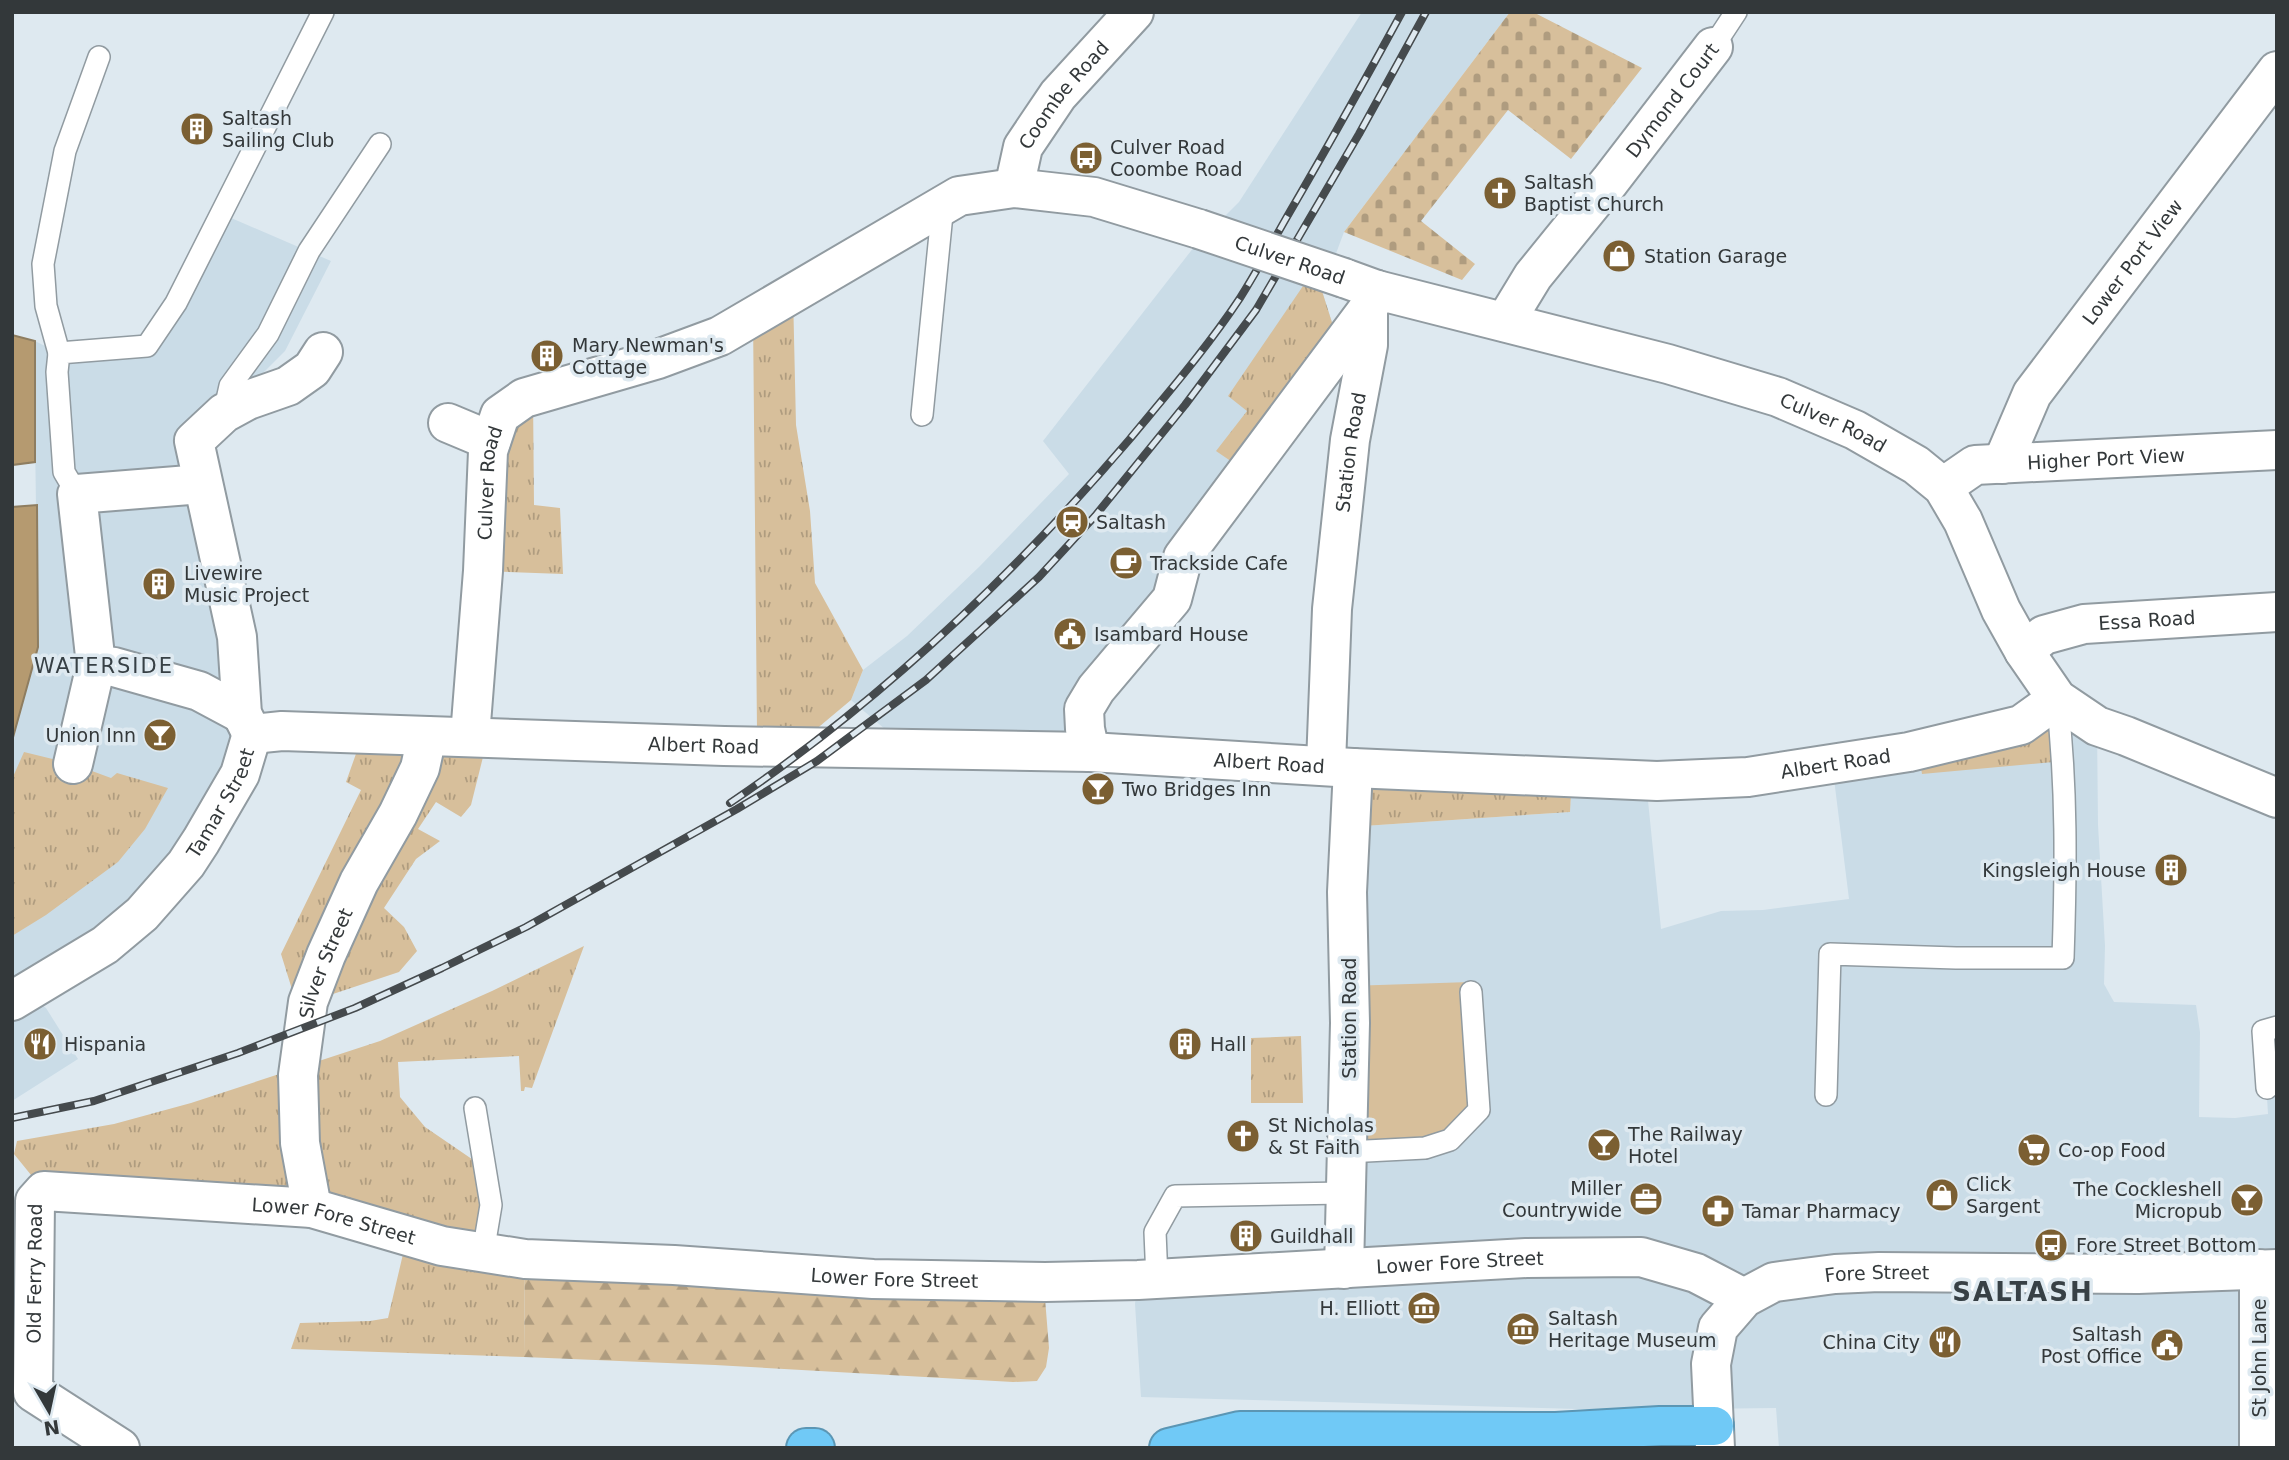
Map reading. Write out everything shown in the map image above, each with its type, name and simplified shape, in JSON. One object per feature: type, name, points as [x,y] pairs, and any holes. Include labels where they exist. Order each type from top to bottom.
[{"type":"highway","points":[[1169,1448],[1240,1431],[1556,1432],[1660,1426],[1714,1437]]},
{"type":"highway","points":[[806,1448],[815,1448]]},
{"type":"street","name":"Coombe Road","points":[[1014,188],[1023,147],[1058,95],[1134,12]]},
{"type":"street","name":"Dymond Court","points":[[1505,321],[1533,276],[1713,47]]},
{"type":"street","name":"Lower Port View","points":[[2003,464],[2032,394],[2277,71]]},
{"type":"street","name":"Culver Road","points":[[470,736],[483,571],[488,451],[500,415],[524,398],[658,359],[720,336],[943,204],[959,196],[1014,188],[1094,197],[1199,229],[1363,293],[1505,321],[1668,364],[1778,397],[1855,430],[1916,465],[1943,487],[1963,521],[2001,610],[2024,651],[2057,699],[2097,726],[2277,798]]},
{"type":"street","points":[[1090,752],[1084,709],[1096,689],[1172,600],[1183,557],[1363,293]]},
{"type":"street","name":"Station Road","points":[[1345,1269],[1350,1023],[1347,891],[1332,608],[1350,440],[1368,345],[1363,293]]},
{"type":"street","points":[[247,724],[237,637],[194,442],[224,413],[248,400],[288,386],[312,369],[323,352]]},
{"type":"street","points":[[448,423],[491,441]]},
{"type":"street","name":"Higher Port View","points":[[1943,487],[1975,466],[2277,450]]},
{"type":"street","points":[[73,764],[96,665],[77,494],[202,484]]},
{"type":"street","name":"Essa Road","points":[[2024,651],[2044,635],[2084,624],[2277,612]]},
{"type":"street","points":[[96,665],[114,667],[199,691],[247,724]]},
{"type":"street","name":"Albert Road","points":[[470,736],[724,746],[1090,752],[1657,781],[1748,777],[1903,753],[2021,724],[2057,699]]},
{"type":"street","name":"Tamar Street","points":[[12,1001],[105,945],[142,914],[186,864],[240,774],[247,724],[282,731],[470,736]]},
{"type":"street","name":"Silver Street","points":[[312,1208],[300,1143],[298,1075],[309,1002],[326,955],[359,882],[398,814],[420,768],[427,736]]},
{"type":"street","name":"Lower Fore Street","points":[[44,1191],[312,1208],[428,1243],[525,1259],[674,1265],[873,1279],[1045,1282],[1157,1279],[1526,1258],[1641,1257],[1696,1273],[1744,1298]]},
{"type":"street","name":"Old Ferry Road","points":[[44,1191],[35,1201],[22,1354],[33,1392],[120,1448]]},
{"type":"street","name":"Fore Street","points":[[1714,1437],[1711,1364],[1718,1328],[1744,1298],[1774,1282],[1868,1272],[2138,1274],[2268,1269]]},
{"type":"street","name":"St John Lane","points":[[2259,1448],[2268,1269]]},
{"type":"lane","points":[[58,353],[147,346],[182,292],[323,12]]},
{"type":"lane","name":"Dymond Court","points":[[1713,47],[1736,12]]},
{"type":"lane","points":[[77,494],[64,472],[58,353],[46,306],[43,264],[65,152],[99,57]]},
{"type":"lane","points":[[224,413],[230,386],[268,334],[309,251],[380,144]]},
{"type":"lane","points":[[922,415],[943,204]]},
{"type":"lane","points":[[1826,1095],[1830,954],[2063,958],[2064,761],[2057,699]]},
{"type":"lane","points":[[1347,1152],[1425,1148],[1450,1140],[1479,1110],[1471,992]]},
{"type":"lane","points":[[2267,1087],[2263,1031],[2277,1027]]},
{"type":"lane","points":[[475,1108],[491,1205],[483,1253]]},
{"type":"lane","points":[[1157,1279],[1155,1232],[1175,1196],[1345,1193]]},
{"type":"shaded area","points":[[1362,12],[1510,12],[1344,232],[1322,291],[1336,335],[1066,732],[886,730],[851,700],[863,670],[907,636],[979,567],[1069,474],[1043,441],[1194,247],[1239,202]]},
{"type":"shaded area","points":[[222,214],[331,261],[285,351],[194,442],[246,754],[186,864],[26,994],[46,1008],[78,1059],[12,1101],[12,740],[38,647],[35,341],[59,353],[147,346]]},
{"type":"shaded area","points":[[12,335],[35,341],[35,462],[12,465]]},
{"type":"shaded area","points":[[37,505],[38,647],[12,741],[12,507]]},
{"type":"shaded area","points":[[2097,726],[2104,984],[2114,1002],[2196,1005],[2200,1032],[2199,1117],[2235,1118],[2268,1114],[2263,1031],[2277,1027],[2277,1448],[1779,1448],[1776,1408],[1613,1410],[1141,1397],[1135,1304],[1138,1280],[1344,1268],[1349,827],[1570,812],[1572,778],[1646,781],[1661,929],[1721,911],[1763,910],[1849,899],[1832,763]]},
{"type":"green space","points":[[1510,12],[1533,12],[1642,68],[1571,159],[1508,110],[1421,221],[1475,264],[1462,280],[1344,232]]},
{"type":"green space","points":[[1303,286],[1322,291],[1336,335],[1238,466],[1216,451],[1247,411],[1228,396]]},
{"type":"green space","points":[[793,293],[796,425],[810,511],[815,583],[863,670],[851,700],[814,731],[757,730],[753,317]]},
{"type":"green space","points":[[533,395],[534,505],[560,508],[563,574],[483,571],[488,451]]},
{"type":"green space","points":[[2057,699],[2064,761],[1922,774],[1918,750]]},
{"type":"green space","points":[[363,734],[488,737],[471,805],[461,817],[436,802],[418,829],[440,841],[416,859],[384,908],[404,927],[417,951],[399,972],[309,1002],[305,1031],[281,954],[361,790],[346,782]]},
{"type":"green space","points":[[24,752],[73,764],[111,778],[117,773],[168,788],[145,829],[118,862],[46,915],[12,936],[12,779]]},
{"type":"green space","points":[[1353,768],[1572,778],[1570,812],[1349,827]]},
{"type":"green space","points":[[584,946],[532,1088],[525,1087],[524,1091],[521,1091],[519,1056],[398,1062],[400,1097],[425,1127],[485,1168],[483,1253],[525,1259],[524,1357],[291,1349],[300,1323],[388,1318],[407,1237],[44,1191],[14,1154],[17,1141],[114,1124],[191,1103],[380,1041]]},
{"type":"green space","points":[[1470,982],[1479,1110],[1450,1140],[1347,1152],[1349,986]]},
{"type":"green space","points":[[1301,1036],[1303,1103],[1251,1103],[1251,1038]]},
{"type":"green space","points":[[525,1259],[1044,1286],[1049,1348],[1046,1367],[1037,1381],[1013,1382],[524,1357]]},
{"type":"railway","points":[[730,803],[839,723],[942,635],[1038,540],[1129,440],[1200,353],[1240,298],[1402,12]]},
{"type":"railway","points":[[12,1118],[94,1101],[238,1053],[355,1008],[442,968],[526,927],[737,809],[817,761],[926,680],[1039,577],[1095,516],[1185,405],[1256,310],[1359,134],[1426,12]]},
{"type":"place","name":"Saltash Sailing Club","points":[[197,129]]},
{"type":"place","name":"Culver Road Coombe Road","points":[[1086,158]]},
{"type":"place","name":"Saltash Baptist Church","points":[[1500,193]]},
{"type":"place","name":"Station Garage","points":[[1619,256]]},
{"type":"place","name":"Mary Newman's Cottage","points":[[547,356]]},
{"type":"place","name":"Saltash","points":[[1072,522]]},
{"type":"place","name":"Trackside Cafe","points":[[1126,563]]},
{"type":"place","name":"Livewire Music Project","points":[[159,584]]},
{"type":"place","name":"Isambard House","points":[[1070,634]]},
{"type":"place","name":"Union Inn","points":[[160,735]]},
{"type":"place","name":"Two Bridges Inn","points":[[1098,789]]},
{"type":"place","name":"Kingsleigh House","points":[[2171,870]]},
{"type":"place","name":"Hispania","points":[[40,1044]]},
{"type":"place","name":"Hall","points":[[1185,1044]]},
{"type":"place","name":"St Nicholas & St Faith","points":[[1243,1136]]},
{"type":"place","name":"The Railway Hotel","points":[[1604,1145]]},
{"type":"place","name":"Co-op Food","points":[[2034,1150]]},
{"type":"place","name":"Click Sargent","points":[[1942,1195]]},
{"type":"place","name":"Miller Countrywide","points":[[1646,1199]]},
{"type":"place","name":"The Cockleshell Micropub","points":[[2247,1200]]},
{"type":"place","name":"Tamar Pharmacy","points":[[1718,1211]]},
{"type":"place","name":"Guildhall","points":[[1246,1236]]},
{"type":"place","name":"Fore Street Bottom","points":[[2051,1245]]},
{"type":"place","name":"H. Elliott","points":[[1424,1308]]},
{"type":"place","name":"Saltash Heritage Museum","points":[[1523,1329]]},
{"type":"place","name":"China City","points":[[1945,1342]]},
{"type":"place","name":"Saltash Post Office","points":[[2167,1345]]},
{"type":"district","name":"WATERSIDE","points":[[104,666]]},
{"type":"district","name":"SALTASH","points":[[2023,1292]]}]
